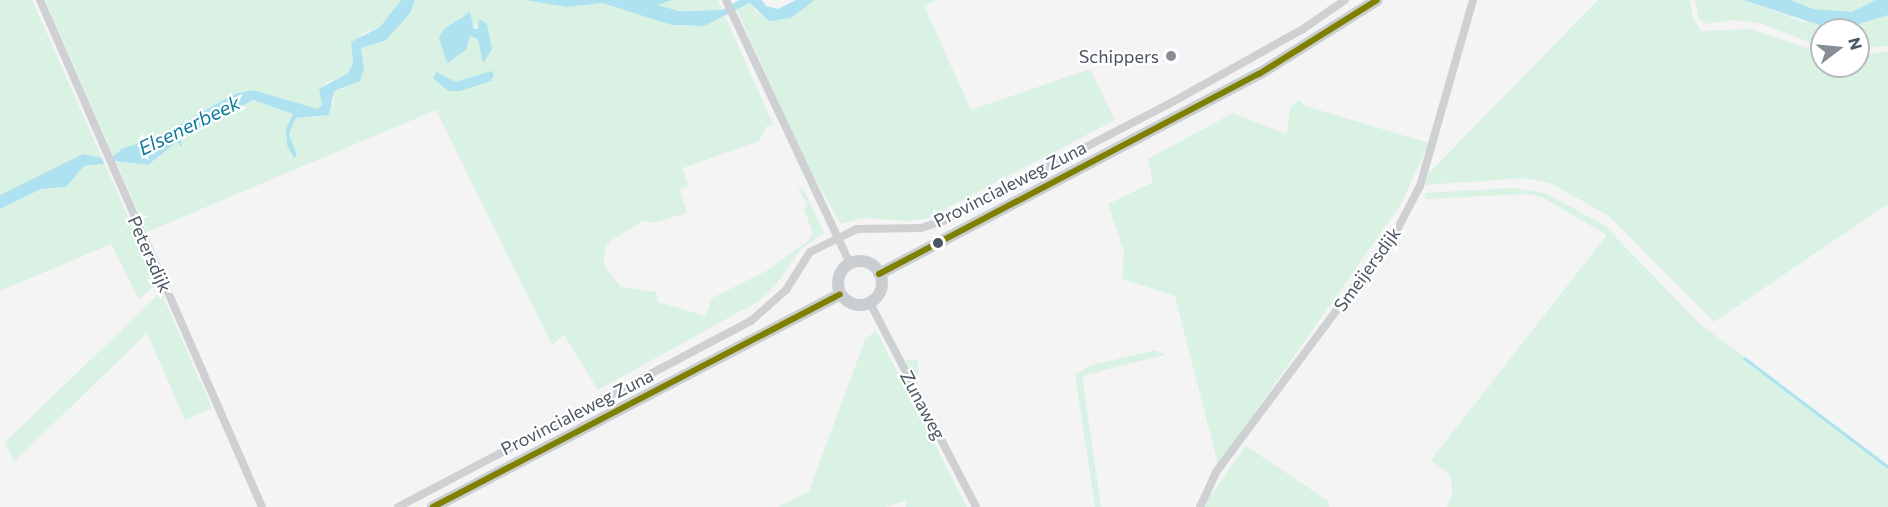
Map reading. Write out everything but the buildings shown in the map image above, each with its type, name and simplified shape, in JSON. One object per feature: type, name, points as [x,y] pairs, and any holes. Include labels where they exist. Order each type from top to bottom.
[{"type":"main road","name":"Provincialeweg Zuna","points":[[879,274],[1259,74],[1377,0]]},
{"type":"main road","points":[[865,262],[879,274],[881,287],[870,303],[855,304],[840,294],[839,275],[850,264],[865,262]]},
{"type":"main road","name":"Provincialeweg Zuna","points":[[433,507],[840,294]]},
{"type":"street","name":"Petersdijk","points":[[40,0],[262,507]]},
{"type":"street","name":"Provincialeweg Zuna","points":[[398,507],[751,321],[786,290],[810,252],[837,238],[868,227],[921,228],[943,221],[1208,82],[1304,29],[1345,0]]},
{"type":"street","name":"Smeijersdijk","points":[[1200,507],[1216,472],[1398,228],[1420,186],[1473,0]]},
{"type":"street","points":[[727,3],[850,264]]},
{"type":"street","name":"Zunaweg","points":[[870,303],[976,507]]},
{"type":"green space","points":[[0,0],[32,0],[157,282],[139,300],[111,244],[0,291],[0,209],[41,189],[66,187],[73,175],[84,166],[101,165],[102,159],[83,154],[0,195]]},
{"type":"green space","points":[[45,0],[401,0],[380,27],[362,34],[351,51],[353,63],[348,73],[326,83],[322,105],[318,109],[253,90],[234,94],[159,136],[113,155]]},
{"type":"green space","points":[[415,0],[525,0],[567,7],[602,3],[679,26],[704,26],[725,16],[773,124],[767,126],[759,141],[683,168],[688,186],[680,189],[687,213],[653,223],[644,220],[612,240],[606,247],[603,264],[621,287],[656,292],[658,302],[706,316],[712,298],[768,270],[809,240],[813,234],[804,209],[807,204],[798,189],[803,188],[824,233],[801,249],[776,285],[757,302],[598,390],[564,335],[552,345],[436,110],[147,232],[116,162],[148,165],[178,142],[181,146],[181,140],[191,132],[253,100],[294,114],[286,129],[287,145],[294,157],[297,155],[289,134],[296,118],[318,117],[334,102],[334,90],[343,89],[364,69],[360,48],[410,13]],"holes":[[[462,15],[479,29],[485,61],[478,39],[469,36],[447,63],[440,38]]]},
{"type":"green space","points":[[664,0],[718,0],[722,10],[667,10],[657,5]]},
{"type":"green space","points":[[815,0],[936,0],[924,6],[971,110],[1090,69],[1115,120],[928,218],[911,221],[862,218],[841,224],[808,167],[737,10],[751,3],[757,13],[791,18]]},
{"type":"green space","points":[[1598,0],[1690,0],[1693,18],[1701,31],[1750,29],[1810,49],[1810,78],[1870,78],[1870,54],[1888,51],[1888,204],[1714,322],[1609,216],[1550,183],[1525,178],[1423,185],[1427,175]]},
{"type":"green space","points":[[1695,0],[1743,0],[1804,22],[1810,22],[1810,42],[1760,23],[1733,20],[1706,24],[1699,18]]},
{"type":"green space","points":[[1791,0],[1875,0],[1853,12],[1813,9]]},
{"type":"green space","points":[[1888,15],[1888,46],[1870,47],[1870,18],[1852,18]]},
{"type":"green space","points":[[1299,100],[1305,106],[1429,143],[1401,204],[1218,465],[1175,296],[1122,279],[1124,252],[1108,204],[1153,182],[1148,159],[1233,113],[1287,134],[1290,107]]},
{"type":"green space","points":[[1512,188],[1546,193],[1605,226],[1699,323],[1888,465],[1888,507],[1447,507],[1453,492],[1450,475],[1431,460],[1607,235],[1542,197],[1526,194],[1426,199],[1425,193]]},
{"type":"green space","points":[[161,292],[212,408],[185,420],[147,333],[14,462],[5,442]]},
{"type":"green space","points":[[876,330],[967,507],[908,507],[905,501],[885,507],[778,507],[809,491],[865,340]]},
{"type":"green space","points":[[1155,350],[1165,355],[1082,376],[1101,507],[1095,507],[1075,374],[1092,365]]},
{"type":"green space","points":[[906,360],[918,360],[918,507],[906,507]]},
{"type":"green space","points":[[1246,446],[1328,501],[1329,507],[1202,507]]},
{"type":"water","name":"Elsenerbeek","points":[[401,0],[415,0],[410,13],[386,40],[361,48],[364,69],[360,81],[334,91],[329,115],[296,118],[289,134],[297,155],[294,158],[287,145],[286,129],[293,114],[253,100],[191,132],[181,140],[182,148],[177,142],[148,165],[114,161],[113,156],[122,149],[159,136],[234,94],[253,90],[318,109],[322,105],[319,89],[348,73],[353,63],[351,42],[380,27]]},
{"type":"water","points":[[525,0],[672,0],[657,5],[679,11],[722,10],[739,0],[762,0],[766,6],[778,9],[796,0],[815,0],[791,18],[769,21],[750,3],[704,26],[672,25],[602,3],[567,7]]},
{"type":"water","points":[[1743,0],[1791,0],[1813,9],[1852,12],[1875,0],[1888,0],[1888,15],[1870,20],[1870,18],[1810,18],[1810,22]]},
{"type":"water","points":[[470,12],[474,29],[478,29],[479,19],[487,24],[492,49],[483,63],[478,39],[470,36],[466,50],[447,63],[439,38],[444,29]]},
{"type":"water","points":[[491,71],[494,74],[491,81],[460,91],[448,91],[433,78],[436,72],[456,82]]},
{"type":"water","points":[[83,154],[102,158],[104,164],[84,166],[66,187],[41,189],[0,209],[0,195]]},
{"type":"waterway","points":[[1744,358],[1888,467]]},
{"type":"transit line","points":[[879,274],[1259,74],[1377,0]]},
{"type":"transit line","points":[[433,507],[840,294]]},
{"type":"place","name":"Schippers","points":[[1171,56]]}]
